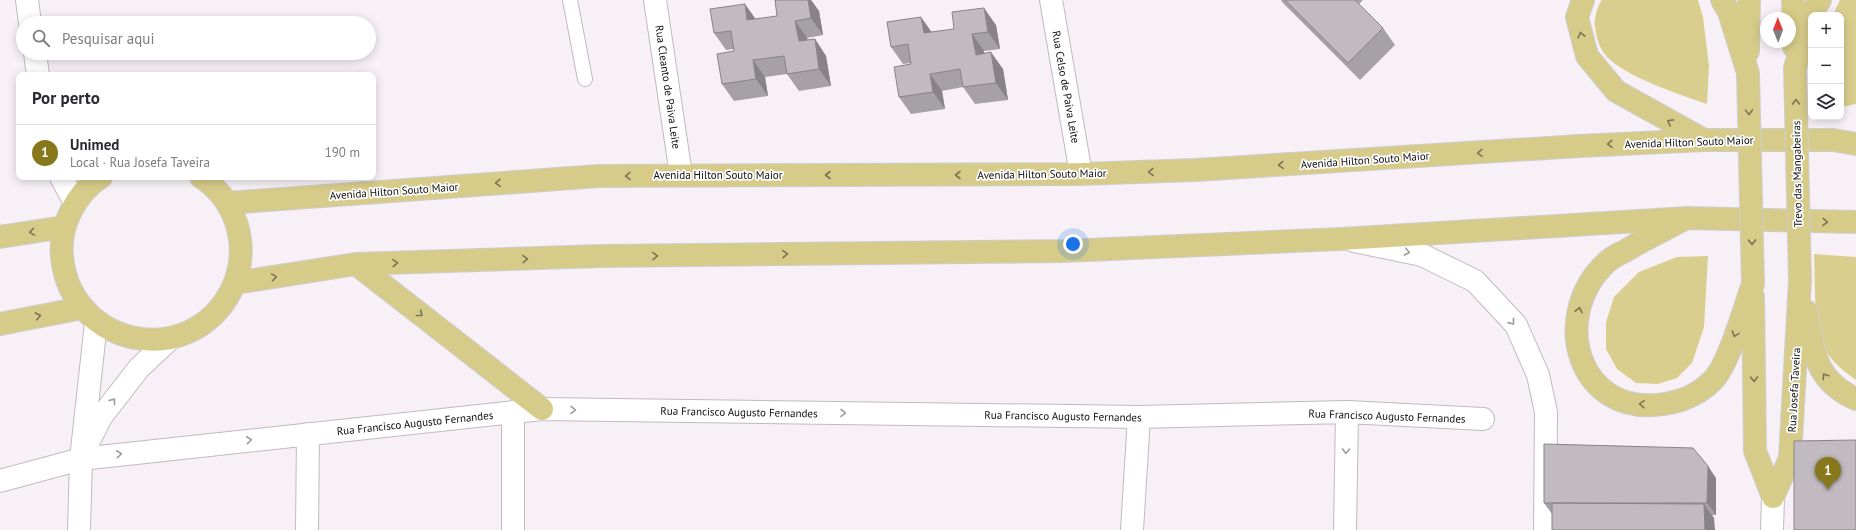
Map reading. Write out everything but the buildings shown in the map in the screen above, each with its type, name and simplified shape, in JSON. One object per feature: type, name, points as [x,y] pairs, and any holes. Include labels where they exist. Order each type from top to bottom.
[{"type":"main road","points":[[1583,0],[1577,17],[1587,56],[1616,91],[1705,140]]},
{"type":"main road","points":[[1722,0],[1729,12],[1748,73]]},
{"type":"main road","points":[[1688,218],[1607,261],[1590,282],[1581,298],[1576,319],[1577,340],[1580,355],[1586,370],[1598,385],[1612,397],[1631,403],[1657,405],[1682,401],[1698,393],[1713,380],[1726,358],[1753,284],[1748,73],[1749,0]]},
{"type":"main road","name":"Trevo das Mangabeiras","points":[[1793,0],[1800,280]]},
{"type":"main road","points":[[1795,68],[1811,14],[1820,0]]},
{"type":"main road","points":[[1833,140],[1856,131]]},
{"type":"main road","name":"Avenida Hilton Souto Maior","points":[[227,203],[599,176],[1081,174],[1195,170],[1580,146],[1705,140],[1833,140],[1856,144]]},
{"type":"main road","points":[[96,180],[91,183],[75,203],[64,227],[61,248],[63,270],[70,290],[89,315],[122,336],[146,340],[171,338],[192,331],[210,318],[225,302],[235,282],[241,263],[241,242],[236,222],[227,203],[210,183],[206,180]]},
{"type":"main road","points":[[235,282],[356,264],[601,256],[1064,251],[1341,239],[1688,218],[1856,222]]},
{"type":"main road","points":[[0,237],[64,227]]},
{"type":"main road","points":[[356,264],[542,409]]},
{"type":"main road","points":[[1800,280],[1816,362],[1831,384],[1856,399]]},
{"type":"main road","name":"Rua Josefa Taveira","points":[[1773,497],[1790,458],[1800,280]]},
{"type":"main road","name":"Rua Josefa Taveira","points":[[1753,284],[1755,451],[1773,497]]},
{"type":"main road","points":[[0,324],[89,315]]},
{"type":"street","points":[[27,0],[29,16]]},
{"type":"street","name":"Rua Cleanto de Paiva Leite","points":[[655,0],[681,175]]},
{"type":"street","name":"Rua Celso de Paiva Leite","points":[[1051,0],[1081,174]]},
{"type":"street","points":[[36,60],[38,72]]},
{"type":"street","points":[[63,180],[75,203]]},
{"type":"street","points":[[1341,239],[1422,255],[1474,281],[1516,325],[1538,375],[1546,412],[1545,530]]},
{"type":"street","points":[[79,530],[80,459],[89,315]]},
{"type":"street","points":[[80,459],[101,417],[140,368],[171,338]]},
{"type":"street","name":"Rua Francisco Augusto Fernandes","points":[[0,481],[80,459],[542,409],[1139,417],[1347,412],[1483,419]]},
{"type":"street","points":[[1345,530],[1347,412]]},
{"type":"street","points":[[513,530],[514,413]]},
{"type":"street","points":[[1132,530],[1139,417]]},
{"type":"street","points":[[307,530],[308,434]]},
{"type":"street","name":"Rua Josefa Taveira","points":[[1772,530],[1773,497]]},
{"type":"lane","points":[[570,0],[585,79]]},
{"type":"shaded area","points":[[1602,0],[1698,0],[1703,17],[1709,66],[1707,104],[1654,85],[1616,65],[1607,57],[1598,42],[1595,26],[1596,13]]},
{"type":"shaded area","points":[[1840,0],[1856,0],[1856,104],[1844,106],[1844,12],[1834,12]]},
{"type":"shaded area","points":[[1814,254],[1856,257],[1856,380],[1837,365],[1829,356],[1819,337],[1816,314]]},
{"type":"shaded area","points":[[1708,256],[1704,327],[1692,363],[1677,378],[1658,384],[1636,383],[1617,369],[1606,349],[1606,322],[1614,297],[1639,272],[1677,257]]},
{"type":"place","name":"Unimed","points":[[1828,490]]}]
